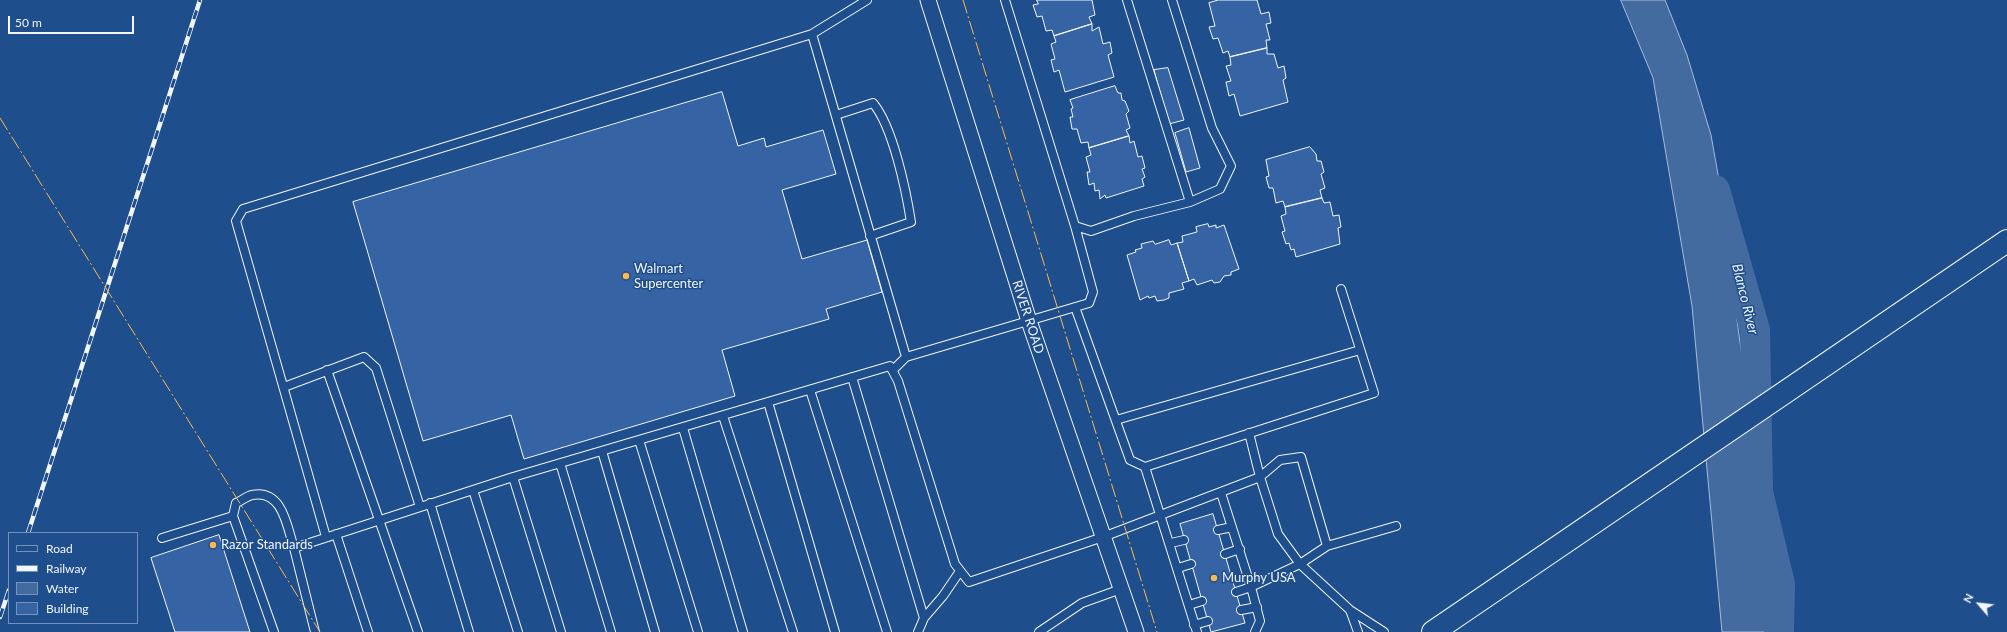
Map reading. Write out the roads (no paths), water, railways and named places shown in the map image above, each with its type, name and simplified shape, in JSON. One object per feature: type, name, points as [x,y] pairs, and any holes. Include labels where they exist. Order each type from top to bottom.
[{"type":"main road","points":[[1958,274],[2007,232]]},
{"type":"main road","points":[[1433,632],[2007,241]]},
{"type":"main road","points":[[1958,274],[2007,249]]},
{"type":"street","name":"RIVER ROAD","points":[[928,0],[1029,321],[1136,632]]},
{"type":"lane","points":[[326,537],[236,221],[243,209],[812,34],[867,0]]},
{"type":"lane","points":[[893,370],[906,357],[1089,303],[1093,292],[1075,226],[1005,0]]},
{"type":"lane","points":[[1127,0],[1190,202]]},
{"type":"lane","points":[[1075,226],[1091,231],[1134,216],[1190,202],[1220,189],[1231,166],[1212,128],[1172,0]]},
{"type":"lane","points":[[812,34],[906,357]]},
{"type":"lane","points":[[836,115],[873,103],[882,114],[906,189],[910,222],[870,236]]},
{"type":"lane","points":[[1145,468],[1374,393],[1341,289]]},
{"type":"lane","points":[[1075,307],[1130,460],[1145,468],[1161,514],[1196,629],[1208,621]]},
{"type":"lane","points":[[1116,420],[1360,350]]},
{"type":"lane","points":[[284,387],[364,357],[376,368],[420,507]]},
{"type":"lane","points":[[294,548],[513,477],[890,366],[898,381],[955,564],[969,582],[1103,537],[1220,493],[1260,477],[1280,460],[1301,457],[1327,546]]},
{"type":"lane","points":[[327,370],[418,632]]},
{"type":"lane","points":[[852,377],[924,618]]},
{"type":"lane","points":[[810,390],[887,632]]},
{"type":"lane","points":[[768,402],[835,632]]},
{"type":"lane","points":[[723,416],[792,632]]},
{"type":"lane","points":[[683,428],[743,632]]},
{"type":"lane","points":[[1249,433],[1260,477],[1278,534],[1300,564],[1350,610],[1384,632]]},
{"type":"lane","points":[[639,440],[698,632]]},
{"type":"lane","points":[[602,451],[655,632]]},
{"type":"lane","points":[[560,463],[611,632]]},
{"type":"lane","points":[[513,477],[562,632]]},
{"type":"lane","points":[[473,490],[518,632]]},
{"type":"lane","points":[[1220,493],[1240,549],[1257,607],[1260,621],[1255,632]]},
{"type":"lane","points":[[274,632],[233,516],[236,503],[252,495],[267,496],[281,506],[294,548],[315,632]]},
{"type":"lane","points":[[430,503],[470,632]]},
{"type":"lane","points":[[162,538],[233,516]]},
{"type":"lane","points":[[1236,592],[1251,587],[1300,564],[1327,546],[1396,526]]},
{"type":"lane","points":[[1218,530],[1232,527]]},
{"type":"lane","points":[[336,534],[368,632]]},
{"type":"lane","points":[[1170,543],[1184,540]]},
{"type":"lane","points":[[1225,554],[1240,549]]},
{"type":"lane","points":[[1178,568],[1191,564]]},
{"type":"lane","points":[[918,632],[924,618],[943,596],[960,571]]},
{"type":"lane","points":[[1039,632],[1082,603],[1121,589]]},
{"type":"lane","points":[[1189,605],[1202,601]]},
{"type":"lane","points":[[1241,610],[1257,607]]},
{"type":"lane","points":[[1350,610],[1358,632]]},
{"type":"water","points":[[1621,0],[1665,0],[1687,55],[1711,135],[1725,214],[1729,260],[1747,395],[1761,529],[1774,597],[1776,632],[1722,632],[1692,306],[1653,78]]},
{"type":"waterway","name":"Blanco River","points":[[1715,190],[1755,330],[1758,492],[1780,584],[1779,632]]},
{"type":"railway","points":[[28,532],[200,0]]},
{"type":"railway","points":[[0,617],[8,593]]},
{"type":"place","name":"Walmart Supercenter","points":[[626,276]]},
{"type":"place","name":"Razor Standards","points":[[213,545]]},
{"type":"place","name":"Murphy USA","points":[[1214,578]]}]
